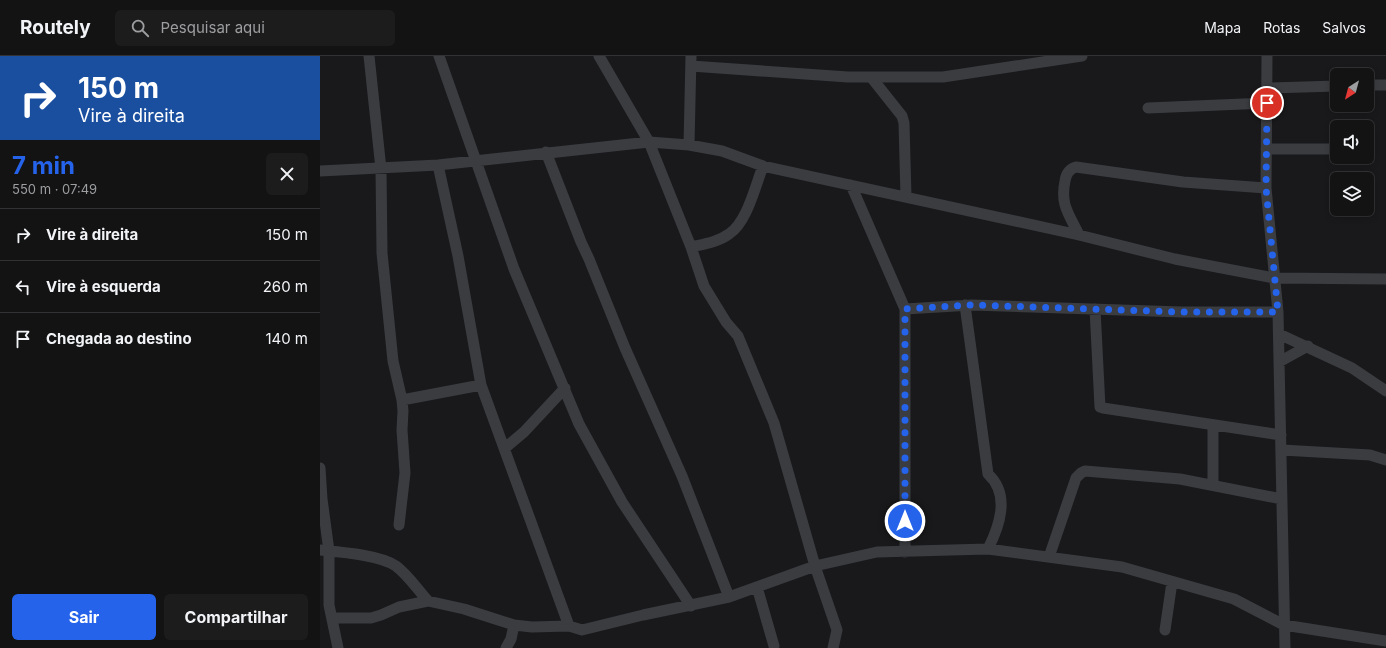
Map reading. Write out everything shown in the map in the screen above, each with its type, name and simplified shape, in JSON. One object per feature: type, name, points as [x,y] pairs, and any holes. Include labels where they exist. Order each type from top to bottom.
[{"type":"street","points":[[369,56],[381,169],[382,252],[393,361],[402,400],[402,430],[405,473],[399,525]]},
{"type":"street","points":[[439,56],[514,269],[579,424],[622,502],[691,606]]},
{"type":"street","points":[[599,56],[649,142],[691,247],[704,286],[726,322],[738,336],[774,423],[816,566],[837,630],[833,648]]},
{"type":"street","points":[[689,145],[691,61],[848,77],[943,77],[1082,56]]},
{"type":"street","points":[[1267,56],[1266,188],[1279,334],[1285,648]]},
{"type":"street","points":[[871,77],[902,116],[904,123],[906,197]]},
{"type":"street","points":[[1374,85],[1386,85]]},
{"type":"street","points":[[1267,88],[1330,86]]},
{"type":"street","points":[[1148,108],[1267,103]]},
{"type":"street","points":[[320,171],[438,165],[546,152],[649,142],[689,145],[722,151],[762,166],[1079,235],[1175,259],[1274,278],[1386,279]]},
{"type":"street","points":[[1266,149],[1330,149]]},
{"type":"street","points":[[546,152],[581,242],[682,476],[729,597]]},
{"type":"street","points":[[438,165],[458,256],[481,385],[569,626]]},
{"type":"street","points":[[691,247],[728,236],[736,229],[743,219],[762,166]]},
{"type":"street","points":[[1079,235],[1064,205],[1062,194],[1066,175],[1072,168],[1076,167],[1183,182],[1266,188]]},
{"type":"street","points":[[851,185],[905,309],[905,552]]},
{"type":"street","points":[[905,309],[965,305],[1278,312]]},
{"type":"street","points":[[965,305],[988,474],[998,485],[1002,505],[998,528],[988,549]]},
{"type":"street","points":[[1095,309],[1100,407],[1281,435]]},
{"type":"street","points":[[1279,334],[1308,346],[1352,368],[1386,391]]},
{"type":"street","points":[[1280,362],[1308,346]]},
{"type":"street","points":[[402,400],[481,385]]},
{"type":"street","points":[[504,448],[528,428],[565,388]]},
{"type":"street","points":[[1213,425],[1214,485]]},
{"type":"street","points":[[1282,450],[1370,455],[1386,460]]},
{"type":"street","points":[[320,468],[324,550],[329,605],[338,648]]},
{"type":"street","points":[[1049,557],[1076,478],[1085,471],[1180,479],[1282,499]]},
{"type":"street","points":[[332,618],[371,618],[399,607],[428,602],[464,609],[514,625],[532,627],[569,626],[582,630],[643,615],[729,597],[816,566],[877,552],[988,549],[1122,567],[1234,599],[1284,625],[1386,641]]},
{"type":"street","points":[[324,550],[360,554],[391,564],[402,572],[428,602]]},
{"type":"street","points":[[1165,630],[1172,582]]},
{"type":"street","points":[[757,587],[774,646]]},
{"type":"street","points":[[506,648],[511,639],[514,625]]},
{"type":"route","points":[[905,521],[905,309],[972,305],[1182,312],[1278,312],[1266,188],[1267,103]]}]
